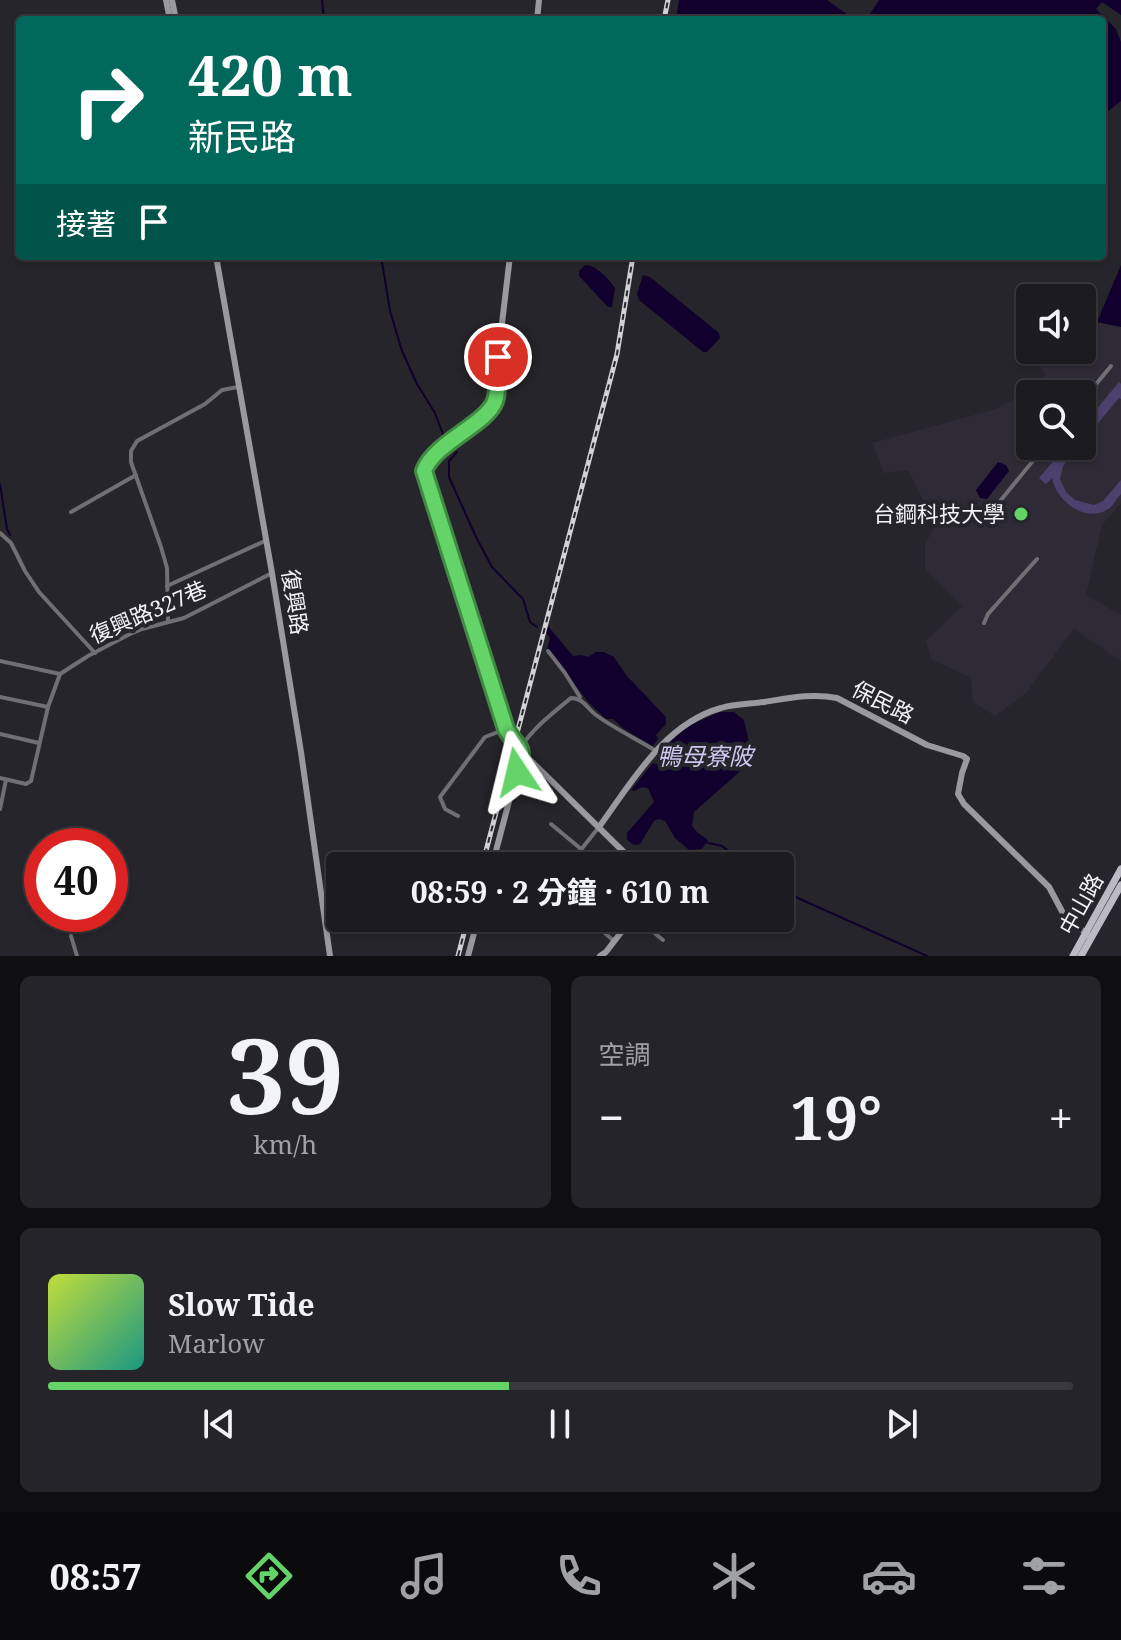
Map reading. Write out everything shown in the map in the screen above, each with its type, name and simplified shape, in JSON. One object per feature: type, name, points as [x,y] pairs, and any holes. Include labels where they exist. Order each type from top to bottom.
[{"type":"main road","name":"中山路","points":[[1081,956],[1121,869]]},
{"type":"main road","name":"中山路","points":[[1073,956],[1121,885]]},
{"type":"street","name":"復興路","points":[[217,260],[267,540],[330,956]]},
{"type":"street","points":[[510,260],[495,402],[484,416],[452,439],[427,463],[424,471],[506,729],[521,749],[624,852]]},
{"type":"street","points":[[1096,384],[1111,366]]},
{"type":"street","points":[[168,623],[167,568],[130,457],[137,441],[205,404],[218,392],[238,387]]},
{"type":"street","points":[[983,522],[1034,460]]},
{"type":"street","points":[[71,512],[136,475]]},
{"type":"street","points":[[0,533],[11,543],[39,592],[95,653]]},
{"type":"street","points":[[167,586],[267,540]]},
{"type":"street","points":[[984,623],[988,614],[1037,559]]},
{"type":"street","name":"復興路327巷","points":[[60,674],[142,629],[184,618],[272,573]]},
{"type":"street","points":[[548,651],[595,714],[656,751]]},
{"type":"street","points":[[0,661],[60,674],[48,707],[31,781],[26,784],[3,779],[0,809]]},
{"type":"street","name":"保民路","points":[[579,852],[648,760],[683,726],[724,707],[821,695],[837,698],[927,745],[967,759],[958,794],[964,804],[1049,887],[1064,915],[1089,935]]},
{"type":"street","points":[[0,697],[48,707]]},
{"type":"street","points":[[495,852],[521,749],[529,734],[571,698],[581,699]]},
{"type":"street","points":[[458,816],[445,809],[440,797],[485,737],[506,729]]},
{"type":"street","points":[[0,734],[39,743]]},
{"type":"street","points":[[551,824],[581,849]]},
{"type":"street","points":[[468,956],[474,932]]},
{"type":"street","points":[[603,932],[614,941]]},
{"type":"street","points":[[600,956],[622,932]]},
{"type":"street","points":[[652,932],[663,940]]},
{"type":"street","points":[[71,936],[77,956]]},
{"type":"shaded area","name":"台鋼科技大學","points":[[1096,322],[1121,327],[1121,503],[1102,525],[1086,595],[1121,615],[1121,661],[1074,629],[1026,693],[995,716],[973,702],[971,678],[931,659],[926,641],[962,606],[925,569],[925,544],[936,525],[908,470],[884,473],[872,443],[996,409],[1016,398],[1016,460],[1096,460],[1096,380],[1040,380],[1046,375],[1037,364],[1096,364]]},
{"type":"shaded area","points":[[1119,382],[1121,399],[1096,425],[1096,410]]},
{"type":"shaded area","points":[[1054,460],[1068,460],[1060,479],[1066,492],[1075,500],[1094,505],[1103,501],[1121,480],[1121,494],[1108,509],[1091,514],[1066,502],[1059,495],[1052,478],[1046,484],[1039,478]]},
{"type":"water","points":[[679,0],[827,0],[849,16],[677,16]]},
{"type":"water","points":[[879,0],[1121,0],[1121,15],[1102,2],[1096,9],[1103,16],[869,16]]},
{"type":"water","points":[[1106,19],[1116,29],[1121,42],[1121,101],[1106,113]]},
{"type":"water","points":[[585,265],[598,270],[615,288],[612,307],[608,307],[579,276]]},
{"type":"water","points":[[1121,265],[1121,327],[1097,322]]},
{"type":"water","points":[[643,275],[650,277],[719,333],[720,338],[707,352],[703,352],[639,300],[637,294]]},
{"type":"water","points":[[998,462],[1006,465],[1009,471],[987,499],[980,498],[976,490]]},
{"type":"water","points":[[548,626],[573,656],[588,657],[604,652],[614,657],[627,676],[666,717],[666,724],[656,735],[658,739],[653,746],[613,719],[606,719],[589,703],[547,649],[550,638],[546,632]]},
{"type":"water","name":"鴨母寮陂","points":[[720,712],[734,712],[744,720],[753,760],[694,812],[692,826],[708,840],[702,849],[689,850],[675,838],[665,821],[659,819],[654,821],[640,844],[634,845],[627,840],[627,833],[654,802],[648,788],[631,790],[653,763],[663,764],[662,750],[686,727]]},
{"type":"waterway","points":[[322,0],[324,16]]},
{"type":"waterway","points":[[382,260],[390,311],[402,351],[435,413],[444,437]]},
{"type":"waterway","points":[[457,452],[449,461],[449,477],[476,537],[492,567],[523,599],[530,622],[537,627]]},
{"type":"waterway","points":[[0,484],[10,535]]},
{"type":"waterway","points":[[704,842],[722,846],[730,852]]},
{"type":"waterway","points":[[794,896],[927,956]]},
{"type":"railway","points":[[665,16],[668,0]]},
{"type":"railway","points":[[486,852],[617,354],[632,260]]},
{"type":"railway","points":[[458,956],[464,932]]},
{"type":"place","name":"台鋼科技大學","points":[[1021,514]]},
{"type":"route","points":[[498,357],[495,402],[484,416],[452,439],[427,463],[424,477],[506,729],[521,747],[517,772]]}]
